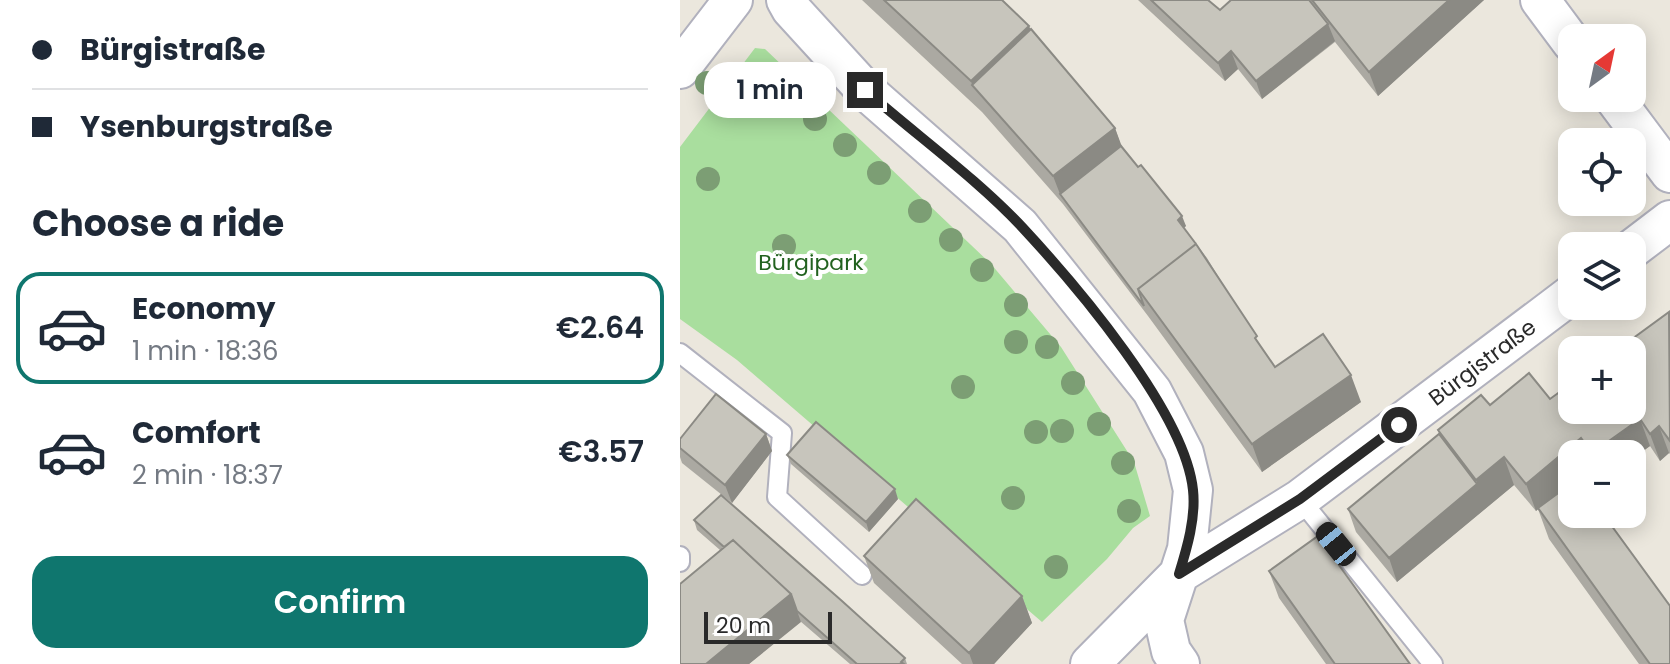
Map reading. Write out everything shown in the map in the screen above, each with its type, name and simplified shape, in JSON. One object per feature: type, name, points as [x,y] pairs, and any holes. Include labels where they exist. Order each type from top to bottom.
[{"type":"street","points":[[680,69],[733,0]]},
{"type":"street","points":[[786,0],[865,90],[1020,226],[1152,391],[1184,453],[1193,490],[1191,523],[1164,620],[1171,651],[1180,664]]},
{"type":"street","points":[[1540,0],[1558,24]]},
{"type":"street","points":[[1624,112],[1670,173]]},
{"type":"street","points":[[1646,238],[1670,220]]},
{"type":"street","name":"Bürgistraße","points":[[1090,664],[1179,574],[1300,499],[1558,305]]},
{"type":"lane","points":[[680,353],[782,433],[777,497],[862,575]]},
{"type":"lane","points":[[1300,499],[1433,664]]},
{"type":"green space","name":"Bürgipark","points":[[755,48],[765,49],[991,264],[1061,347],[1134,462],[1150,516],[1133,528],[1107,559],[1042,622],[737,360],[680,319],[680,147]]},
{"type":"building","points":[[884,0],[1002,0],[1029,26],[971,81]]},
{"type":"building","points":[[1151,0],[1208,0],[1220,10],[1231,0],[1309,0],[1328,24],[1256,81],[1231,51],[1218,63]]},
{"type":"building","points":[[1312,0],[1449,0],[1369,72]]},
{"type":"building","points":[[1031,29],[1115,128],[1053,176],[972,85]]},
{"type":"building","points":[[1121,146],[1138,167],[1141,165],[1182,216],[1178,220],[1196,244],[1138,289],[1144,306],[1060,194]]},
{"type":"building","points":[[1196,244],[1275,367],[1323,334],[1351,375],[1252,444],[1138,289]]},
{"type":"building","points":[[1669,312],[1670,441],[1659,426],[1650,434],[1643,424],[1646,424],[1646,336],[1636,336]]},
{"type":"building","points":[[1529,373],[1550,399],[1558,393],[1558,424],[1633,424],[1610,440],[1558,440],[1558,457],[1526,484],[1504,457],[1476,480],[1438,430],[1481,395],[1490,405]]},
{"type":"building","points":[[716,394],[766,434],[725,485],[680,448],[680,439]]},
{"type":"building","points":[[816,422],[895,489],[866,522],[787,455]]},
{"type":"building","points":[[1439,434],[1477,484],[1389,558],[1348,509]]},
{"type":"building","points":[[1558,493],[1558,528],[1613,528],[1670,606],[1670,664],[1650,664],[1538,508]]},
{"type":"building","points":[[721,495],[905,658],[901,662],[904,664],[857,664],[797,611],[791,594],[733,540],[724,547],[694,520]]},
{"type":"building","points":[[916,499],[1022,596],[969,653],[864,556]]},
{"type":"building","points":[[1318,536],[1410,664],[1335,664],[1269,571]]},
{"type":"building","points":[[733,540],[791,594],[706,664],[680,664],[680,584]]},
{"type":"route","points":[[865,90],[1020,226],[1084,302],[1152,391],[1184,453],[1193,490],[1187,549],[1179,574],[1300,499],[1399,425]]}]
